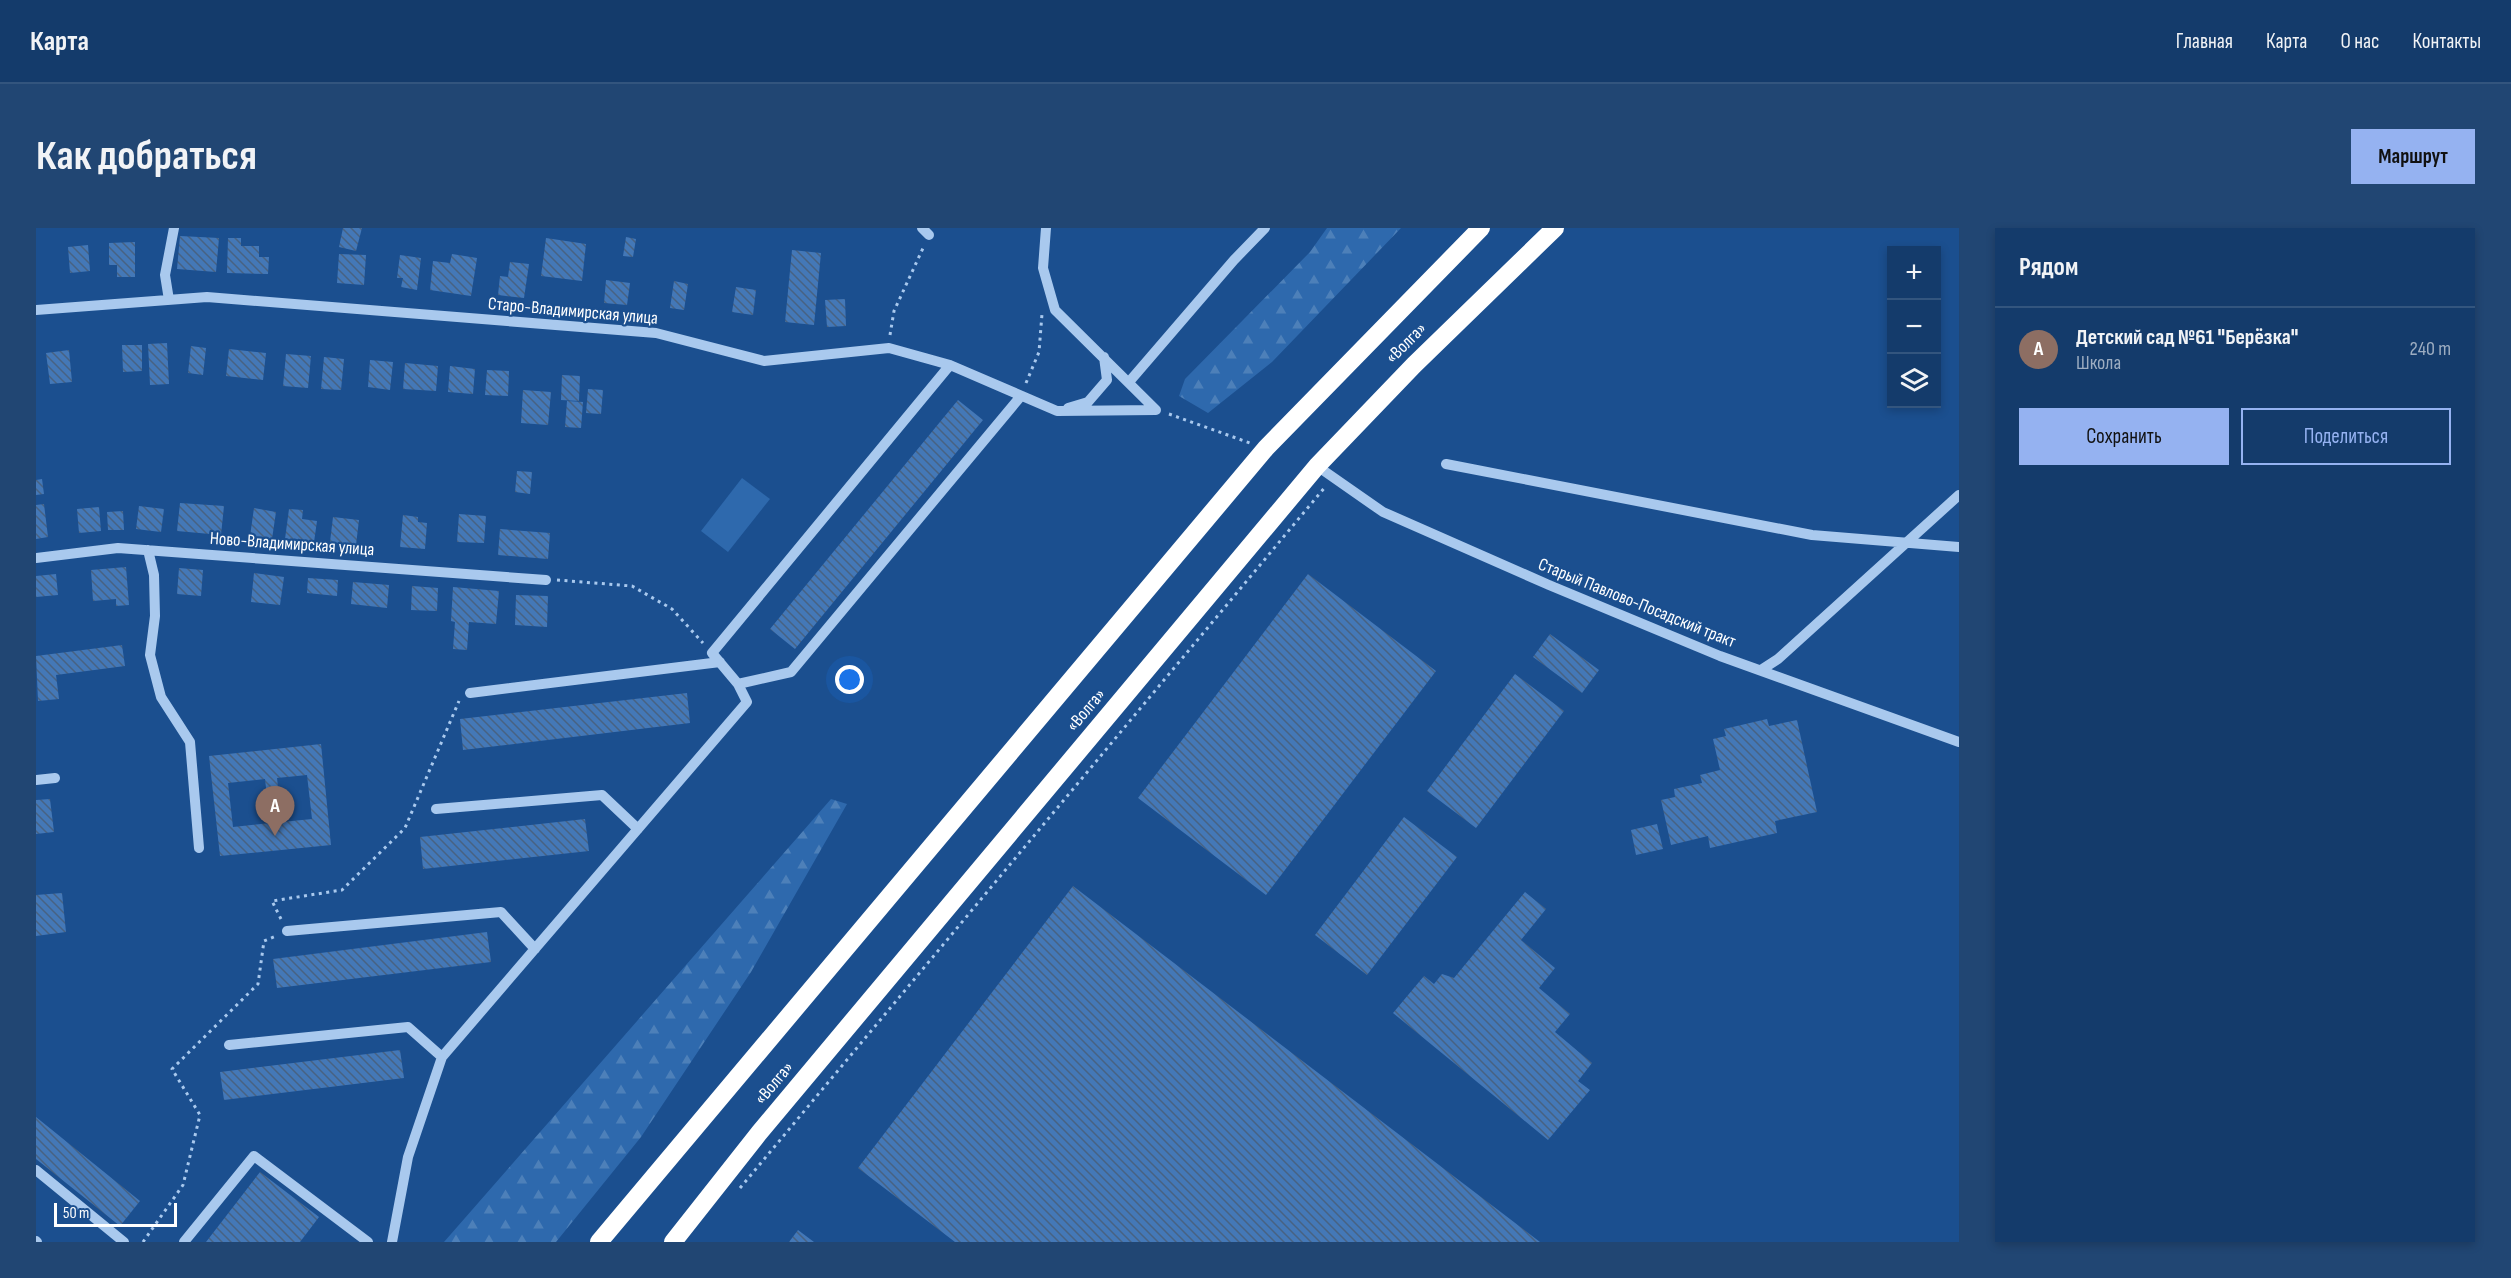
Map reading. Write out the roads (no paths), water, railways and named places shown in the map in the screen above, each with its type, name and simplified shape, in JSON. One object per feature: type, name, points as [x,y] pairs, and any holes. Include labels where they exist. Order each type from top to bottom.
[{"type":"highway","name":"«Волга»","points":[[599,1242],[1266,448],[1481,228]]},
{"type":"highway","name":"«Волга»","points":[[673,1242],[759,1133],[1317,466],[1413,364],[1555,228]]},
{"type":"street","points":[[169,300],[165,275],[174,228]]},
{"type":"street","points":[[1046,228],[1042,268],[1055,310],[1129,382],[1234,260],[1265,228]]},
{"type":"street","name":"Старо-Владимирская улица","points":[[36,310],[207,297],[656,333],[764,361],[889,348],[950,365],[1057,411],[1156,410],[1129,382]]},
{"type":"street","points":[[1057,411],[1088,402],[1107,380],[1104,357]]},
{"type":"street","points":[[392,1242],[408,1157],[442,1057],[747,702],[738,684],[712,653],[950,365]]},
{"type":"street","points":[[738,684],[791,672],[1021,396]]},
{"type":"street","points":[[1446,464],[1812,535],[1959,547]]},
{"type":"street","name":"Старый Павлово-Посадский тракт","points":[[1317,466],[1383,512],[1550,585],[1761,670],[1959,741]]},
{"type":"street","points":[[1761,670],[1778,659],[1959,495]]},
{"type":"street","name":"Ново-Владимирская улица","points":[[36,558],[118,548],[546,580]]},
{"type":"street","points":[[148,550],[154,574],[155,615],[150,655],[161,697],[190,741],[199,848]]},
{"type":"street","points":[[470,693],[720,662]]},
{"type":"street","points":[[36,780],[55,778]]},
{"type":"street","points":[[436,809],[602,795],[638,830]]},
{"type":"street","points":[[287,931],[501,912],[535,949]]},
{"type":"street","points":[[229,1045],[408,1027],[442,1057]]},
{"type":"street","points":[[184,1242],[254,1156],[368,1242]]},
{"type":"street","points":[[36,1170],[124,1242]]},
{"type":"place","name":"Детский сад №61 \"Берёзка\"","points":[[275,836]]}]
